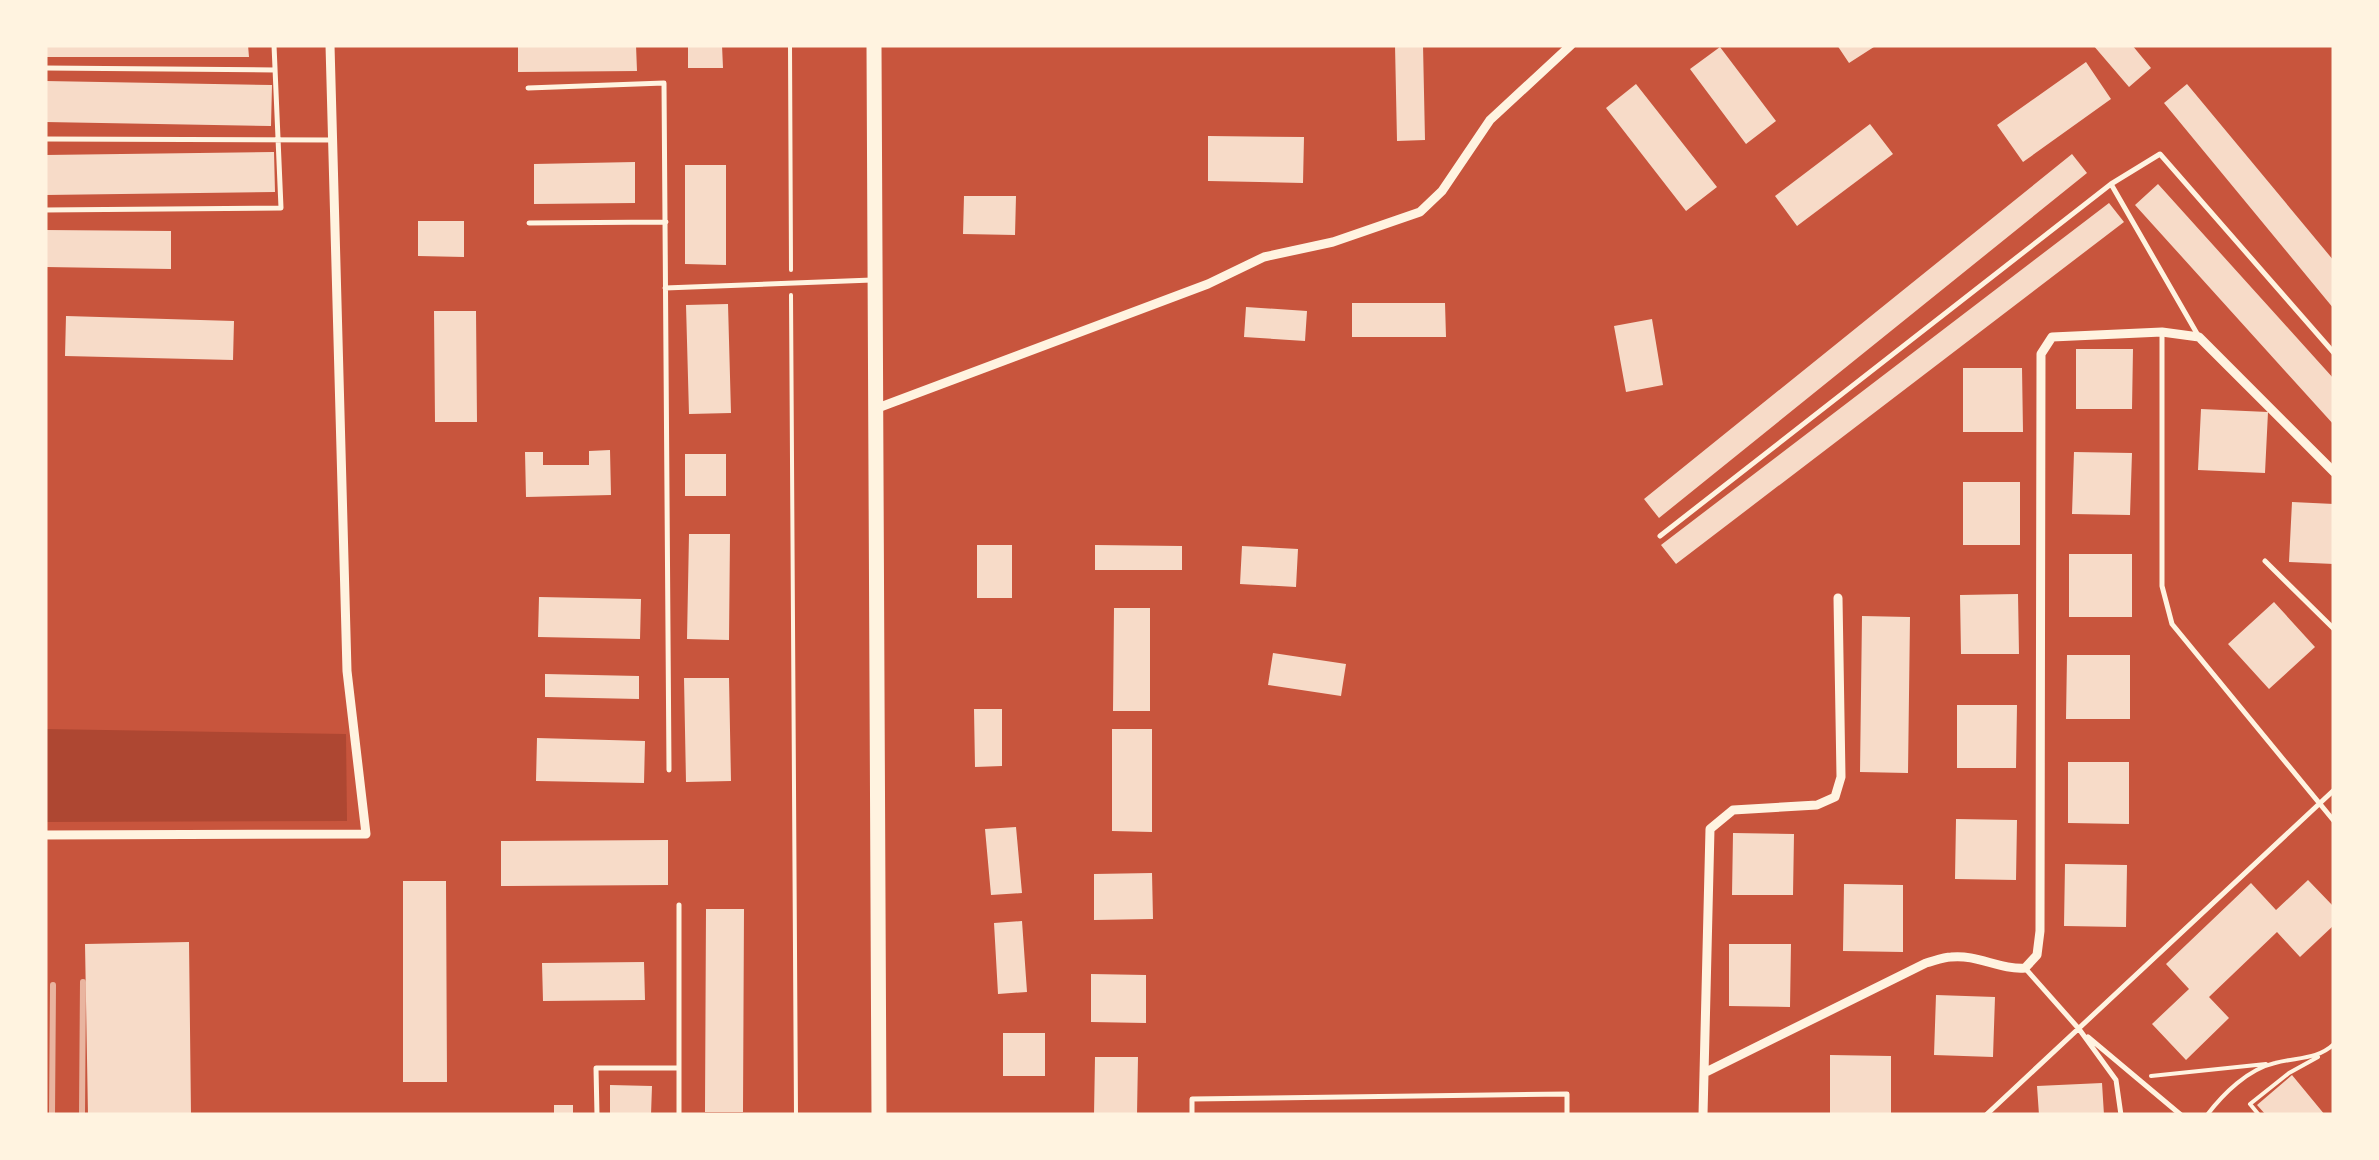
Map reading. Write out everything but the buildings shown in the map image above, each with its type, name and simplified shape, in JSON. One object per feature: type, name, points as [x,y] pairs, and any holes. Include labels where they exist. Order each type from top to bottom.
[{"type":"main road","points":[[874,45],[879,1115]]},
{"type":"street","points":[[45,836],[366,834],[347,671],[330,45]]},
{"type":"street","points":[[875,409],[1208,284],[1264,257],[1334,242],[1420,212],[1442,192],[1490,120],[1572,45]]},
{"type":"street","points":[[1704,1073],[1926,963],[1951,956],[1979,959],[2010,970],[2026,968],[2037,954],[2041,354],[2052,338],[2162,332],[2199,336],[2334,472]]},
{"type":"street","points":[[1704,1115],[1710,829],[1734,810],[1817,806],[1835,797],[1841,776],[1838,598]]},
{"type":"lane","points":[[45,210],[281,208],[274,45]]},
{"type":"lane","points":[[45,68],[275,70]]},
{"type":"lane","points":[[528,88],[664,83],[669,770]]},
{"type":"lane","points":[[45,140],[334,140]]},
{"type":"lane","points":[[1660,536],[2110,184],[2160,154],[2334,352]]},
{"type":"lane","points":[[2110,184],[2199,336]]},
{"type":"lane","points":[[529,223],[666,222]]},
{"type":"lane","points":[[665,288],[875,280]]},
{"type":"lane","points":[[2162,332],[2162,586],[2172,624],[2334,821]]},
{"type":"lane","points":[[2264,560],[2334,629]]},
{"type":"lane","points":[[1986,1115],[2334,790]]},
{"type":"lane","points":[[679,905],[679,1115]]},
{"type":"lane","points":[[2026,968],[2116,1080],[2121,1115]]},
{"type":"lane","points":[[2079,1030],[2181,1115]]},
{"type":"lane","points":[[597,1115],[596,1068],[678,1068]]},
{"type":"lane","points":[[1192,1115],[1192,1098],[1568,1094],[1567,1115]]},
{"type":"path","points":[[790,45],[796,1115]]},
{"type":"path","points":[[2259,1115],[2250,1104],[2334,1044]]},
{"type":"path","points":[[2136,1077],[2322,1054]]},
{"type":"path","points":[[2207,1115],[2223,1093],[2270,1063]]},
{"type":"shaded area","points":[[45,729],[346,734],[347,821],[45,822]]},
{"type":"railway","points":[[82,1115],[83,982]]},
{"type":"railway","points":[[52,1115],[53,985]]}]
